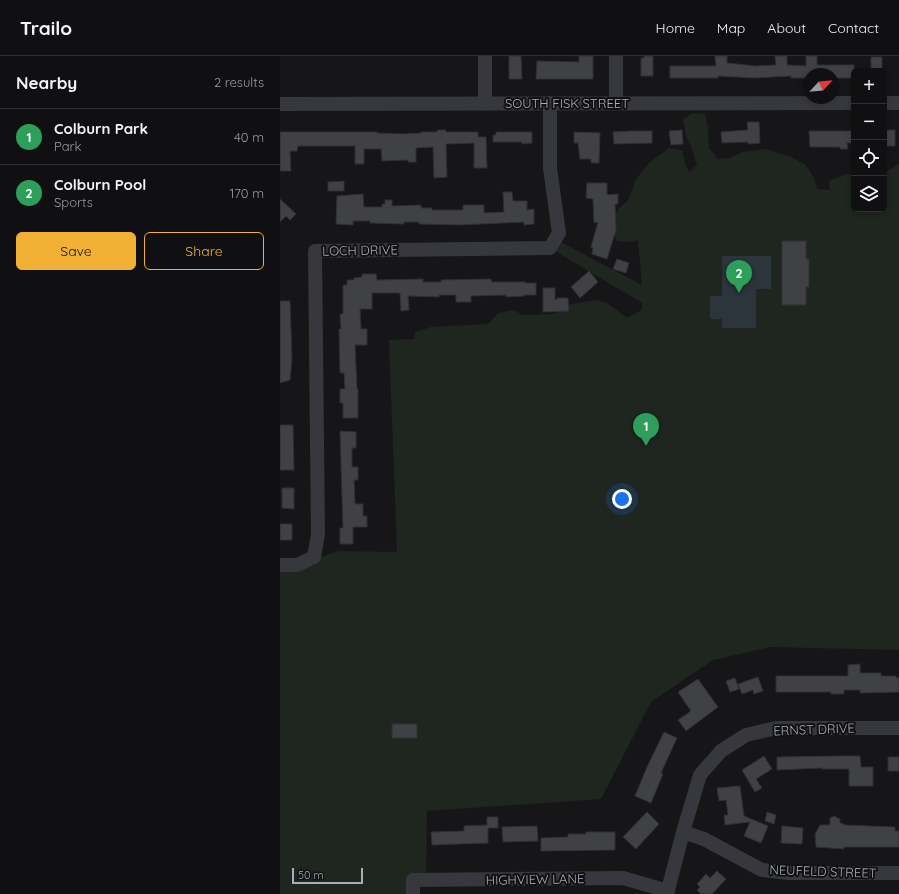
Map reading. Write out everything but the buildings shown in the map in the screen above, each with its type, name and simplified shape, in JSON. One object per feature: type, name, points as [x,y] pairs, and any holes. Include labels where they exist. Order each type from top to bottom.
[{"type":"street","points":[[485,56],[485,104]]},
{"type":"street","points":[[616,56],[616,103]]},
{"type":"street","name":"LOCH DRIVE","points":[[280,565],[297,565],[314,557],[318,534],[315,251],[550,248],[559,233],[550,168],[550,103]]},
{"type":"street","name":"SOUTH FISK STREET","points":[[280,104],[851,103]]},
{"type":"street","points":[[887,103],[899,103]]},
{"type":"street","name":"ERNST DRIVE","points":[[668,892],[683,832],[700,775],[721,751],[746,735],[776,728],[899,728]]},
{"type":"street","name":"NEUFELD STREET","points":[[683,832],[704,839],[762,870],[789,873],[899,873]]},
{"type":"street","name":"HIGHVIEW LANE","points":[[413,894],[413,880],[623,878],[668,892]]},
{"type":"shaded area","points":[[693,113],[705,114],[708,128],[709,148],[718,159],[729,158],[743,152],[765,149],[789,156],[806,165],[815,180],[817,189],[830,190],[829,181],[847,174],[851,174],[851,212],[887,212],[887,171],[899,164],[899,650],[769,647],[713,660],[651,702],[601,799],[427,811],[426,880],[413,894],[280,894],[280,565],[314,557],[322,557],[338,551],[397,552],[389,340],[414,339],[415,332],[431,327],[488,324],[498,313],[513,310],[523,315],[553,314],[571,304],[597,300],[607,303],[627,318],[642,310],[642,303],[550,248],[555,239],[642,285],[638,240],[631,242],[617,241],[610,226],[618,209],[628,200],[636,179],[650,162],[669,148],[682,150],[689,172],[697,165],[686,136],[683,119]]},
{"type":"shaded area","points":[[722,256],[771,256],[771,289],[756,289],[756,328],[722,328],[722,319],[710,319],[710,296],[722,296]]},
{"type":"place","name":"Colburn Pool","points":[[739,293]]},
{"type":"place","name":"Colburn Park","points":[[646,446]]}]
